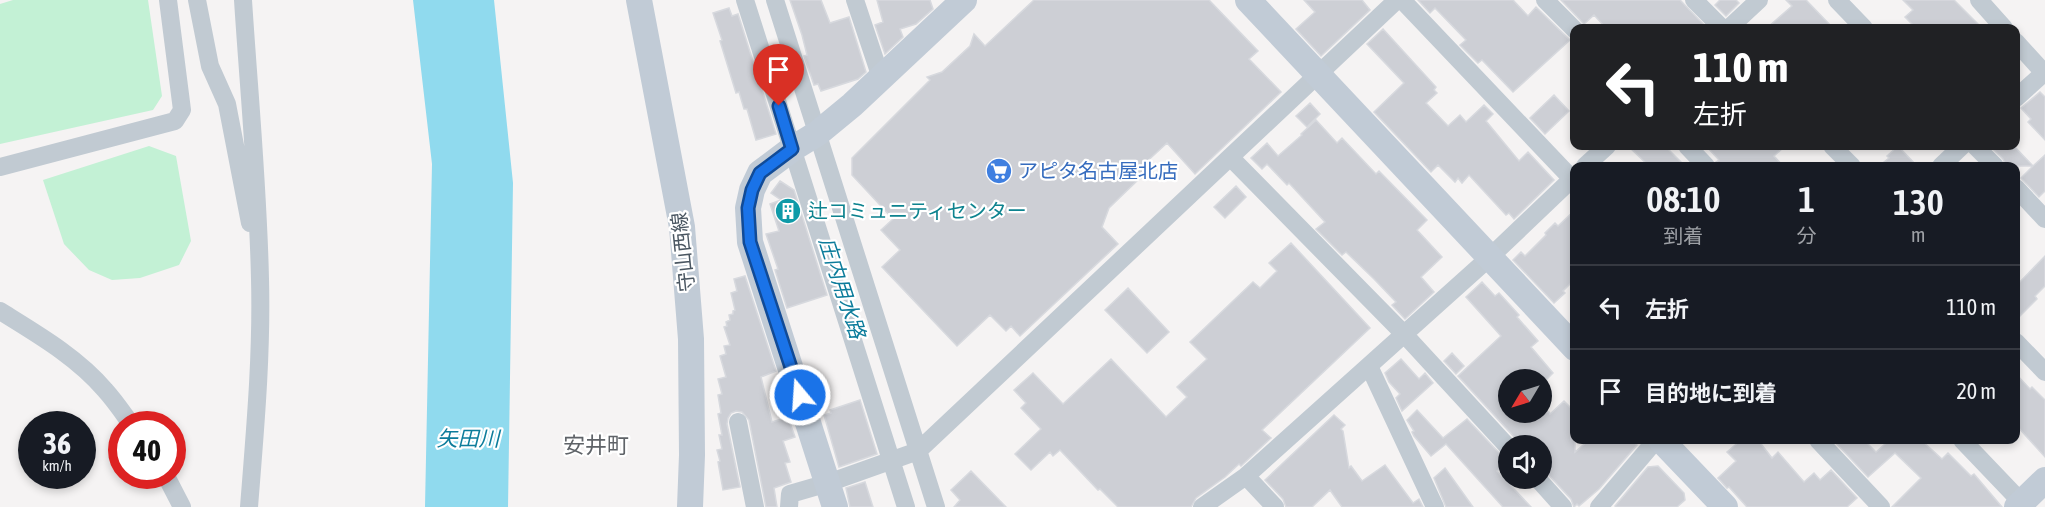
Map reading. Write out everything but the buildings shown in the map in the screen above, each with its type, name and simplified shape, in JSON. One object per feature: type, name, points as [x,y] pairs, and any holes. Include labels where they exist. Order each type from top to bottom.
[{"type":"street","points":[[0,166],[176,121],[182,110],[168,0]]},
{"type":"street","points":[[197,0],[210,66],[227,104],[248,218],[259,241]]},
{"type":"street","points":[[243,0],[256,165],[260,281],[258,399],[249,507]]},
{"type":"street","name":"守山西線","points":[[639,0],[682,227],[691,339],[690,507]]},
{"type":"street","points":[[745,0],[831,277],[906,507]]},
{"type":"street","points":[[775,0],[936,507]]},
{"type":"street","points":[[855,0],[881,78]]},
{"type":"street","points":[[1248,0],[1570,343]]},
{"type":"street","points":[[789,507],[790,494],[831,495],[892,460],[918,451],[1397,0]]},
{"type":"street","points":[[1402,0],[1570,169]]},
{"type":"street","points":[[1545,0],[1570,25]]},
{"type":"street","points":[[1694,0],[1718,24]]},
{"type":"street","points":[[1733,24],[1759,0]]},
{"type":"street","points":[[1837,0],[1860,24]]},
{"type":"street","points":[[1979,0],[2000,24]]},
{"type":"street","points":[[831,495],[750,242],[748,208],[752,190],[760,173],[818,133],[852,105],[957,3]]},
{"type":"street","points":[[2020,46],[2045,73],[2020,95]]},
{"type":"street","points":[[1591,162],[1603,150]]},
{"type":"street","points":[[1691,150],[1702,162]]},
{"type":"street","points":[[1836,150],[1848,162]]},
{"type":"street","points":[[1945,162],[1958,150]]},
{"type":"street","points":[[1980,150],[1991,162]]},
{"type":"street","points":[[1231,158],[1404,334],[1498,436]]},
{"type":"street","points":[[1202,507],[1246,476],[1570,183]]},
{"type":"street","points":[[2020,192],[2045,219]]},
{"type":"street","points":[[0,311],[64,352],[80,365],[105,390],[121,411]]},
{"type":"street","points":[[2020,346],[2045,372]]},
{"type":"street","points":[[1369,366],[1435,507]]},
{"type":"street","points":[[738,422],[755,507]]},
{"type":"street","points":[[1599,507],[1653,444]]},
{"type":"street","points":[[1665,444],[1725,507]]},
{"type":"street","points":[[1822,444],[1881,507]]},
{"type":"street","points":[[1966,444],[2022,505],[2045,480]]},
{"type":"street","points":[[1246,476],[1275,507]]},
{"type":"street","points":[[173,489],[182,507]]},
{"type":"street","points":[[1547,489],[1563,507]]},
{"type":"green space","points":[[13,0],[148,0],[162,96],[153,110],[0,144],[0,4]]},
{"type":"green space","points":[[149,146],[176,156],[191,241],[179,265],[140,278],[112,280],[89,270],[64,244],[43,180]]},
{"type":"water","name":"矢田川","points":[[413,0],[494,0],[513,183],[508,507],[425,507],[432,164]]},
{"type":"place","name":"アピタ名古屋北店","points":[[999,171]]},
{"type":"place","name":"辻コミュニティセンター","points":[[788,211]]},
{"type":"district","name":"安井町","points":[[596,445]]},
{"type":"route","points":[[779,106],[792,149],[760,173],[752,190],[748,208],[750,242],[800,395]]},
{"type":"water label","name":"庄内用水路","points":[[842,288]]}]
